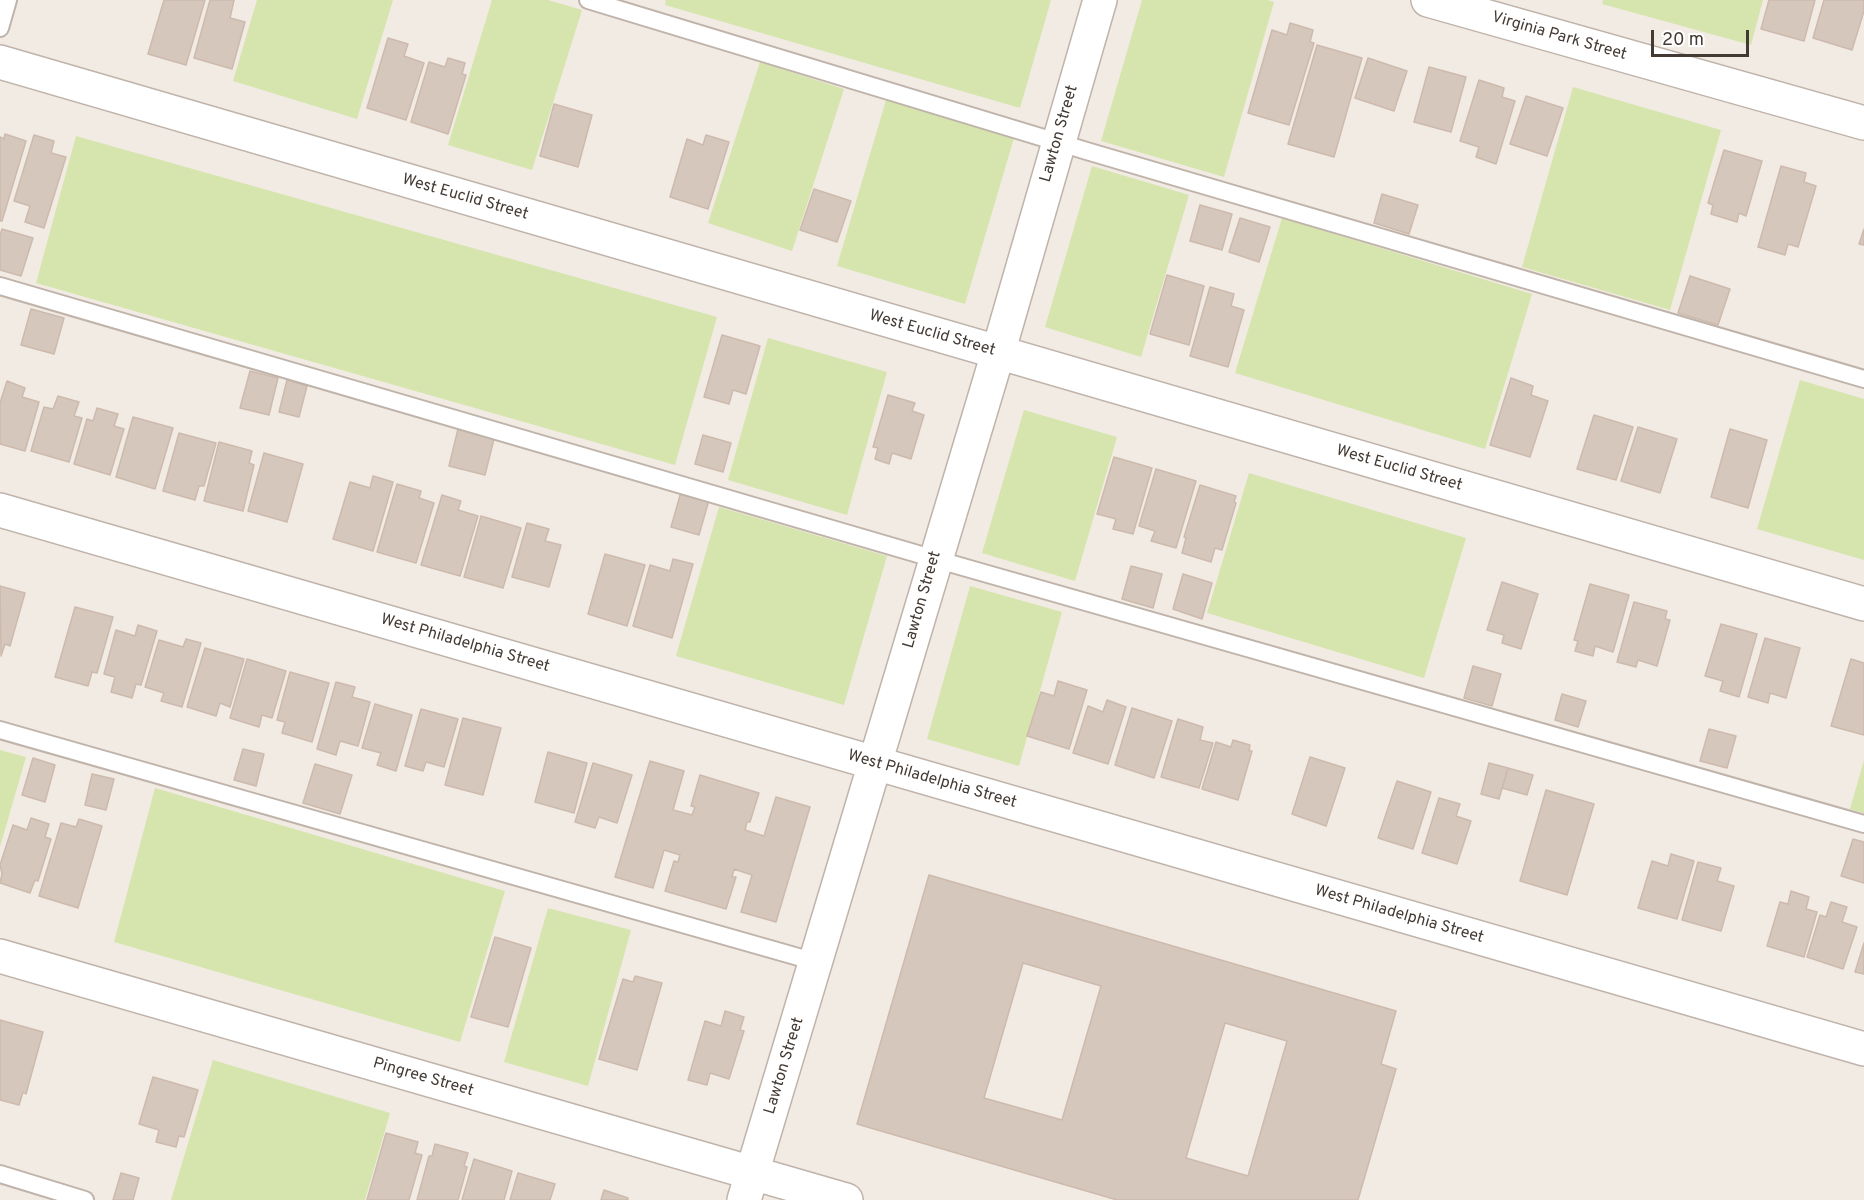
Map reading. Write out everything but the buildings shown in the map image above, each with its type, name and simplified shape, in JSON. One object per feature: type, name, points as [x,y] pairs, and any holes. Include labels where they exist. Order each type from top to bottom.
[{"type":"street","name":"Lawton Street","points":[[748,1186],[998,353],[1057,142],[1100,0]]},
{"type":"street","name":"Virginia Park Street","points":[[1428,0],[1864,123]]},
{"type":"street","name":"West Euclid Street","points":[[0,62],[1864,604]]},
{"type":"street","name":"West Philadelphia Street","points":[[0,510],[1864,1049]]},
{"type":"street","name":"Pingree Street","points":[[0,956],[748,1186],[846,1200]]},
{"type":"lane","points":[[0,28],[8,0]]},
{"type":"lane","points":[[588,0],[1057,142],[1864,379]]},
{"type":"lane","points":[[0,286],[935,559],[1864,824]]},
{"type":"lane","points":[[0,730],[816,963]]},
{"type":"lane","points":[[0,1174],[85,1200]]},
{"type":"green space","points":[[257,0],[393,0],[357,119],[233,81]]},
{"type":"green space","points":[[492,0],[548,0],[582,10],[532,170],[448,145]]},
{"type":"green space","points":[[666,0],[1051,0],[1020,108],[665,5]]},
{"type":"green space","points":[[1142,0],[1267,0],[1274,2],[1224,177],[1101,141]]},
{"type":"green space","points":[[1603,0],[1763,0],[1751,45],[1602,4]]},
{"type":"green space","points":[[760,62],[844,89],[792,251],[708,223]]},
{"type":"green space","points":[[1573,87],[1721,130],[1670,310],[1522,267]]},
{"type":"green space","points":[[886,100],[1014,138],[965,304],[837,266]]},
{"type":"green space","points":[[76,136],[717,317],[675,465],[36,283]]},
{"type":"green space","points":[[1092,166],[1189,195],[1141,357],[1045,327]]},
{"type":"green space","points":[[1282,218],[1532,294],[1485,449],[1235,373]]},
{"type":"green space","points":[[768,338],[887,372],[847,515],[728,480]]},
{"type":"green space","points":[[1800,380],[1864,399],[1864,560],[1757,529]]},
{"type":"green space","points":[[1024,410],[1117,437],[1075,581],[982,553]]},
{"type":"green space","points":[[1249,473],[1466,538],[1424,678],[1207,613]]},
{"type":"green space","points":[[719,507],[887,556],[844,705],[676,656]]},
{"type":"green space","points":[[970,586],[1062,612],[1019,766],[927,739]]},
{"type":"green space","points":[[0,750],[26,757],[0,847]]},
{"type":"green space","points":[[1864,760],[1864,813],[1850,809]]},
{"type":"green space","points":[[155,788],[505,891],[460,1042],[114,942]]},
{"type":"green space","points":[[548,908],[631,930],[588,1086],[504,1062]]},
{"type":"green space","points":[[213,1060],[390,1113],[365,1200],[171,1200]]}]
